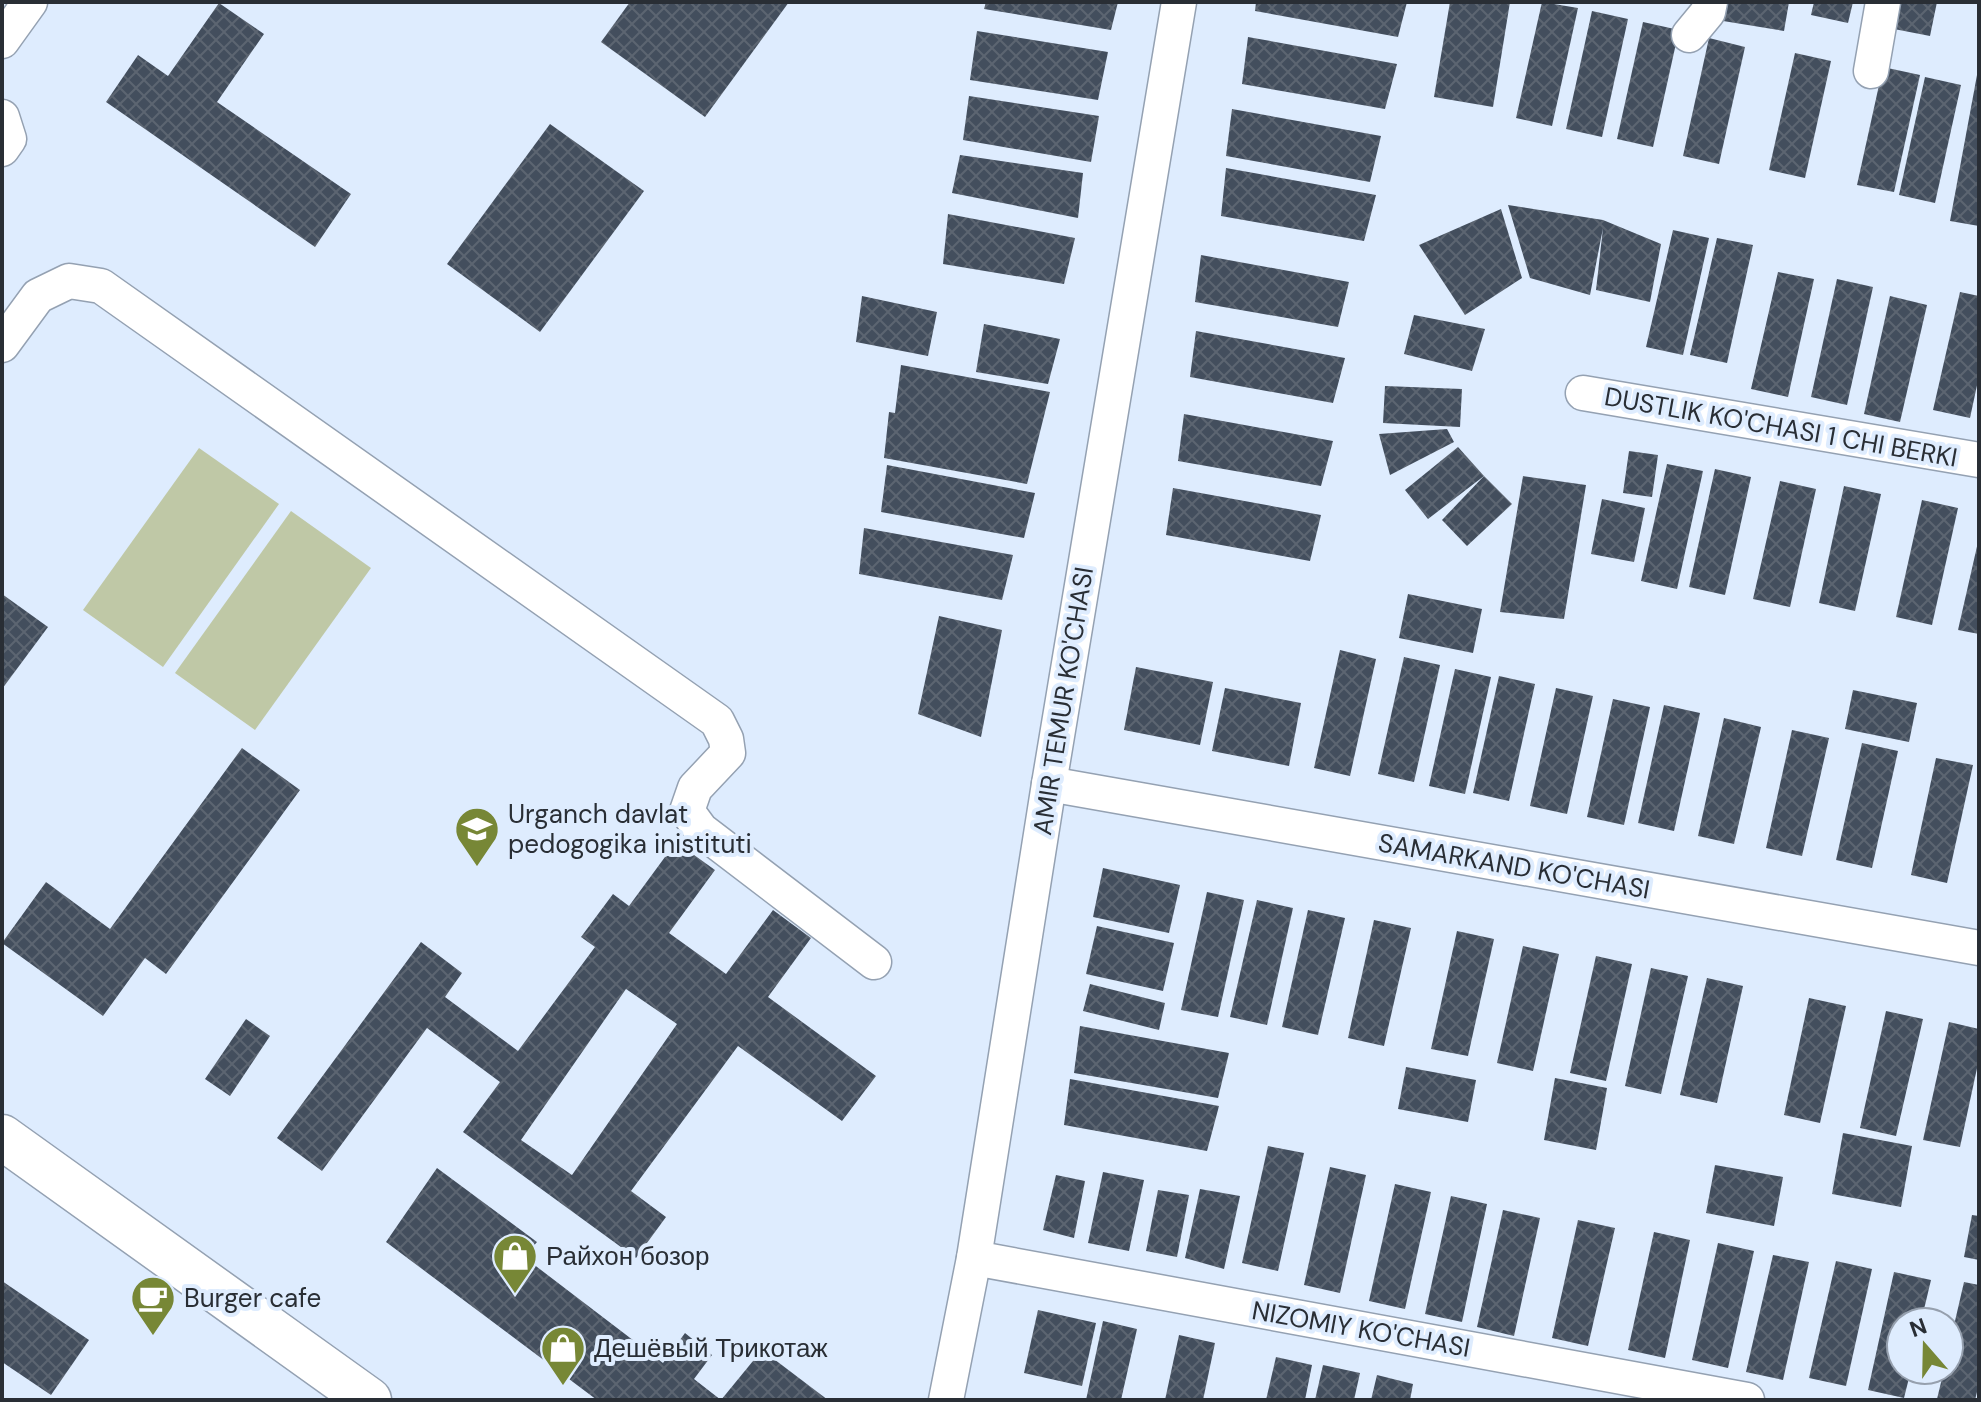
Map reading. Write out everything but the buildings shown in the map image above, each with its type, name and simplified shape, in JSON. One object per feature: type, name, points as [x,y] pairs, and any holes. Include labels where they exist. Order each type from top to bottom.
[{"type":"main road","points":[[2,1137],[369,1400]]},
{"type":"street","points":[[2,41],[30,2]]},
{"type":"street","name":"AMIR TEMUR KO'CHASI","points":[[946,1400],[974,1258],[1179,2]]},
{"type":"street","points":[[1689,35],[1708,12],[1710,2]]},
{"type":"street","points":[[1871,71],[1883,2]]},
{"type":"street","points":[[2,117],[9,139],[2,149]]},
{"type":"street","points":[[2,345],[38,296],[69,281],[101,286],[717,721],[726,739],[728,753],[695,788],[687,811],[701,830],[874,962]]},
{"type":"street","name":"DUSTLIK KO'CHASI 1 CHI BERKI","points":[[1583,393],[1979,460]]},
{"type":"street","name":"SAMARKAND KO'CHASI","points":[[1049,784],[1979,948]]},
{"type":"street","name":"NIZOMIY KO'CHASI","points":[[974,1258],[1747,1400]]},
{"type":"green space","points":[[199,448],[279,504],[163,667],[83,610]]},
{"type":"green space","points":[[291,511],[371,568],[255,730],[175,673]]},
{"type":"place","name":"Urganch davlat pedogogika inistituti","points":[[477,868]]},
{"type":"place","name":"Райхон бозор","points":[[515,1295]]},
{"type":"place","name":"Burger cafe","points":[[153,1337]]},
{"type":"place","name":"Дешёвый Трикотаж","points":[[563,1387]]}]
